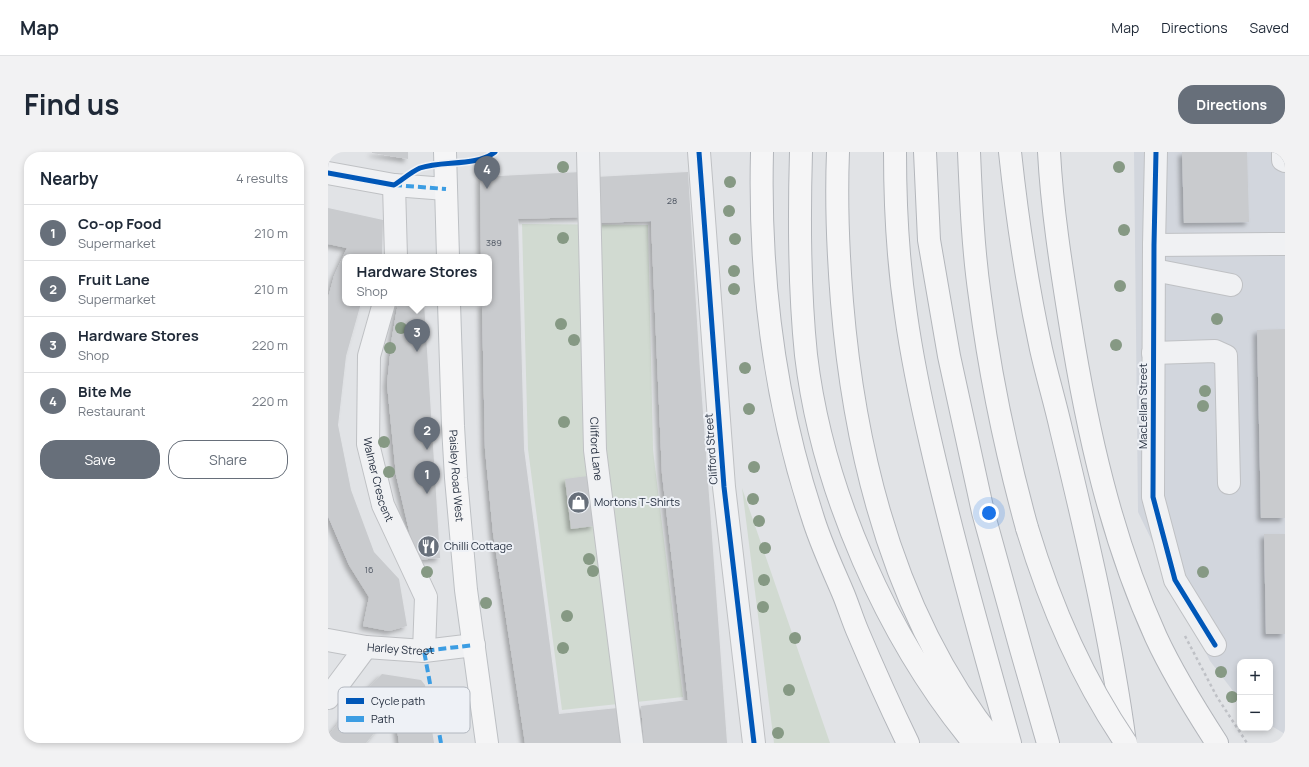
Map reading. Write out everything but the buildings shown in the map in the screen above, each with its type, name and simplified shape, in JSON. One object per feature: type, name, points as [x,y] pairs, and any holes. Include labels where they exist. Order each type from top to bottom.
[{"type":"main road","points":[[445,152],[448,254]]},
{"type":"main road","points":[[762,152],[761,179],[763,238],[768,306],[776,366],[799,471],[827,558],[843,593],[857,630],[908,743]]},
{"type":"main road","points":[[801,152],[799,218],[803,323],[811,383],[819,426],[833,477],[849,525],[865,565],[888,612],[913,656],[940,698],[974,743]]},
{"type":"main road","points":[[838,152],[838,250],[845,337],[856,414],[875,500],[887,541],[920,624],[959,692],[978,722],[995,743]]},
{"type":"main road","points":[[895,152],[895,183],[900,269],[906,316],[920,396],[941,490],[1010,743]]},
{"type":"main road","points":[[925,152],[930,240],[951,364],[983,512],[1048,743]]},
{"type":"main road","points":[[969,152],[975,247],[981,303],[999,411],[1026,528],[1068,641],[1102,705],[1125,743]]},
{"type":"main road","points":[[1010,152],[1020,234],[1041,350],[1099,596],[1119,696],[1125,743]]},
{"type":"main road","points":[[1049,152],[1051,186],[1067,303],[1084,399],[1093,442],[1120,542],[1156,638],[1183,689],[1217,743]]},
{"type":"main road","name":"Paisley Road West","points":[[449,306],[454,441],[466,590],[487,743]]},
{"type":"street","name":"Clifford Lane","points":[[588,152],[595,450],[632,743]]},
{"type":"street","name":"Clifford Street","points":[[699,152],[724,487],[754,743]]},
{"type":"street","name":"MacLellan Street","points":[[1156,152],[1153,353],[1153,497],[1175,580],[1215,645]]},
{"type":"street","points":[[1282,152],[1283,160],[1285,161]]},
{"type":"street","points":[[328,173],[394,185],[446,189]]},
{"type":"street","points":[[394,185],[396,254]]},
{"type":"street","points":[[1154,245],[1285,244]]},
{"type":"street","points":[[1154,270],[1231,285]]},
{"type":"street","name":"Walmer Crescent","points":[[383,306],[369,356],[368,444],[384,505],[426,597],[424,651]]},
{"type":"street","points":[[1153,353],[1215,351],[1226,356],[1229,483]]},
{"type":"street","name":"Harley Street","points":[[328,640],[366,647],[424,651],[474,646]]},
{"type":"street","points":[[328,698],[366,647]]},
{"type":"path","points":[[1182,631],[1217,698],[1247,743]]},
{"type":"shaded area","points":[[1134,152],[1285,152],[1285,734],[1273,727],[1273,659],[1237,659],[1237,696],[1210,661],[1138,512]]},
{"type":"shaded area","points":[[522,224],[648,225],[653,450],[683,697],[562,710],[528,449]]},
{"type":"shaded area","points":[[742,488],[830,743],[774,743]]},
{"type":"marked path","points":[[394,185],[446,189]]},
{"type":"marked path","points":[[431,687],[424,651],[474,645]]},
{"type":"marked path","points":[[439,733],[441,743]]},
{"type":"cycle path","points":[[328,173],[394,185],[420,168],[438,164],[469,162],[487,157],[495,152]]},
{"type":"cycle path","points":[[699,152],[724,487],[754,743]]},
{"type":"cycle path","points":[[1156,152],[1153,497],[1175,580],[1215,645]]},
{"type":"place","name":"Bite Me","points":[[487,189]]},
{"type":"place","name":"Hardware Stores","points":[[417,352]]},
{"type":"place","name":"Fruit Lane","points":[[427,450]]},
{"type":"place","name":"Co-op Food","points":[[427,494]]},
{"type":"place","name":"Mortons T-Shirts","points":[[579,502]]},
{"type":"place","name":"Chilli Cottage","points":[[428,546]]}]
